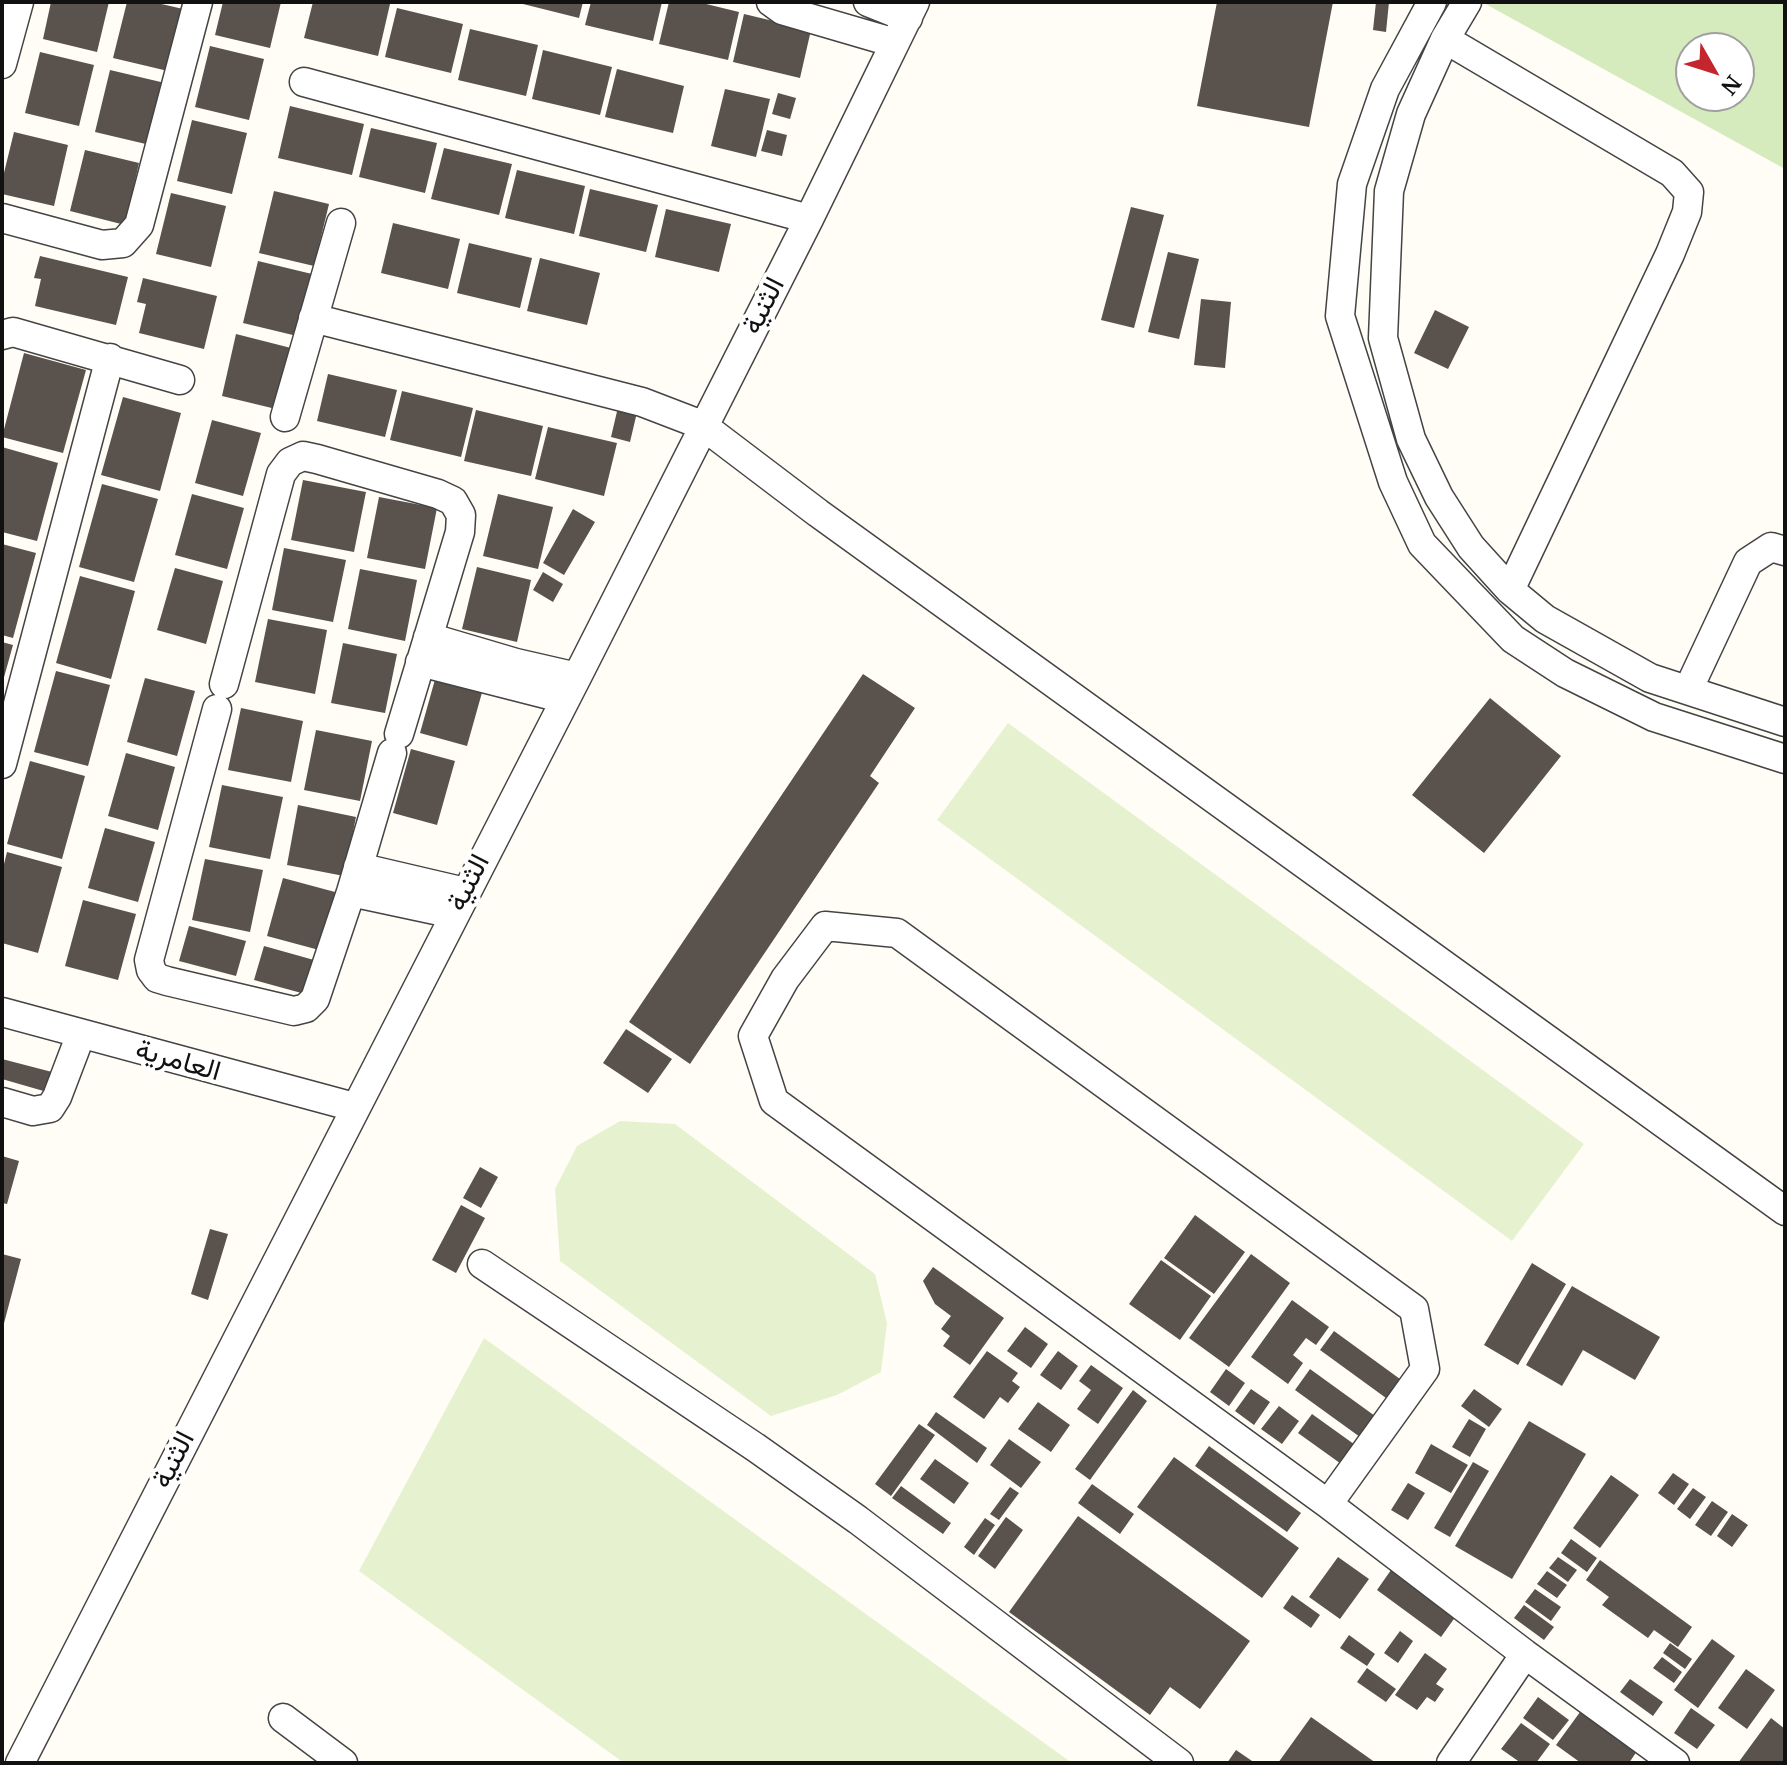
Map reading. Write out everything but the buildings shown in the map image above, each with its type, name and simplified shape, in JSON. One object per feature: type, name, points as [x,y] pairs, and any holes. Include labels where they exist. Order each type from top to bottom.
[{"type":"street","points":[[2,64],[19,2]]},
{"type":"street","points":[[2,218],[102,245],[123,243],[139,225],[198,2]]},
{"type":"street","points":[[771,2],[782,10],[895,43]]},
{"type":"street","points":[[868,2],[912,10]]},
{"type":"street","points":[[1432,2],[1385,89],[1352,184],[1340,316],[1393,482],[1422,544],[1513,639],[1565,673],[1654,717],[1785,759]]},
{"type":"street","points":[[1467,2],[1445,39],[1411,114],[1389,191],[1383,338],[1411,439],[1439,497],[1471,547],[1510,590],[1545,619],[1650,678],[1785,722]]},
{"type":"street","name":"الثنية","points":[[20,1763],[571,688],[912,10]]},
{"type":"street","points":[[1445,39],[1672,173],[1689,192],[1687,212],[1670,254],[1510,590]]},
{"type":"street","points":[[304,82],[809,219]]},
{"type":"street","points":[[285,417],[341,223]]},
{"type":"street","points":[[313,318],[642,402],[702,425],[818,513],[1785,1211]]},
{"type":"street","points":[[2,335],[13,332],[180,380]]},
{"type":"street","points":[[2,764],[110,358]]},
{"type":"street","points":[[303,456],[453,501],[461,515],[460,532],[424,650],[315,999],[306,1008],[294,1011],[157,978],[149,960],[281,474],[290,462],[303,456]]},
{"type":"street","points":[[1688,690],[1748,562],[1771,547],[1785,551]]},
{"type":"street","points":[[424,650],[516,663],[571,688]]},
{"type":"street","points":[[354,880],[459,903]]},
{"type":"street","points":[[1328,1504],[1425,1369],[1414,1309],[897,933],[825,926],[785,979],[753,1036],[774,1101],[1328,1504],[1675,1763]]},
{"type":"street","name":"العامرية","points":[[2,1012],[354,1107]]},
{"type":"street","points":[[2,1102],[33,1111],[50,1108],[81,1034]]},
{"type":"street","points":[[482,1264],[858,1520],[1179,1763]]},
{"type":"street","points":[[1451,1763],[1525,1654]]},
{"type":"street","points":[[283,1718],[343,1763]]},
{"type":"green space","points":[[1482,2],[1785,2],[1785,169],[1682,112],[1755,112],[1755,32],[1675,32],[1675,108]]},
{"type":"green space","points":[[1008,723],[1584,1144],[1512,1241],[937,820]]},
{"type":"green space","points":[[620,1121],[675,1124],[875,1274],[887,1323],[881,1372],[837,1395],[771,1416],[560,1261],[555,1189],[577,1146]]},
{"type":"green space","points":[[484,1338],[1072,1763],[624,1763],[359,1571]]}]
